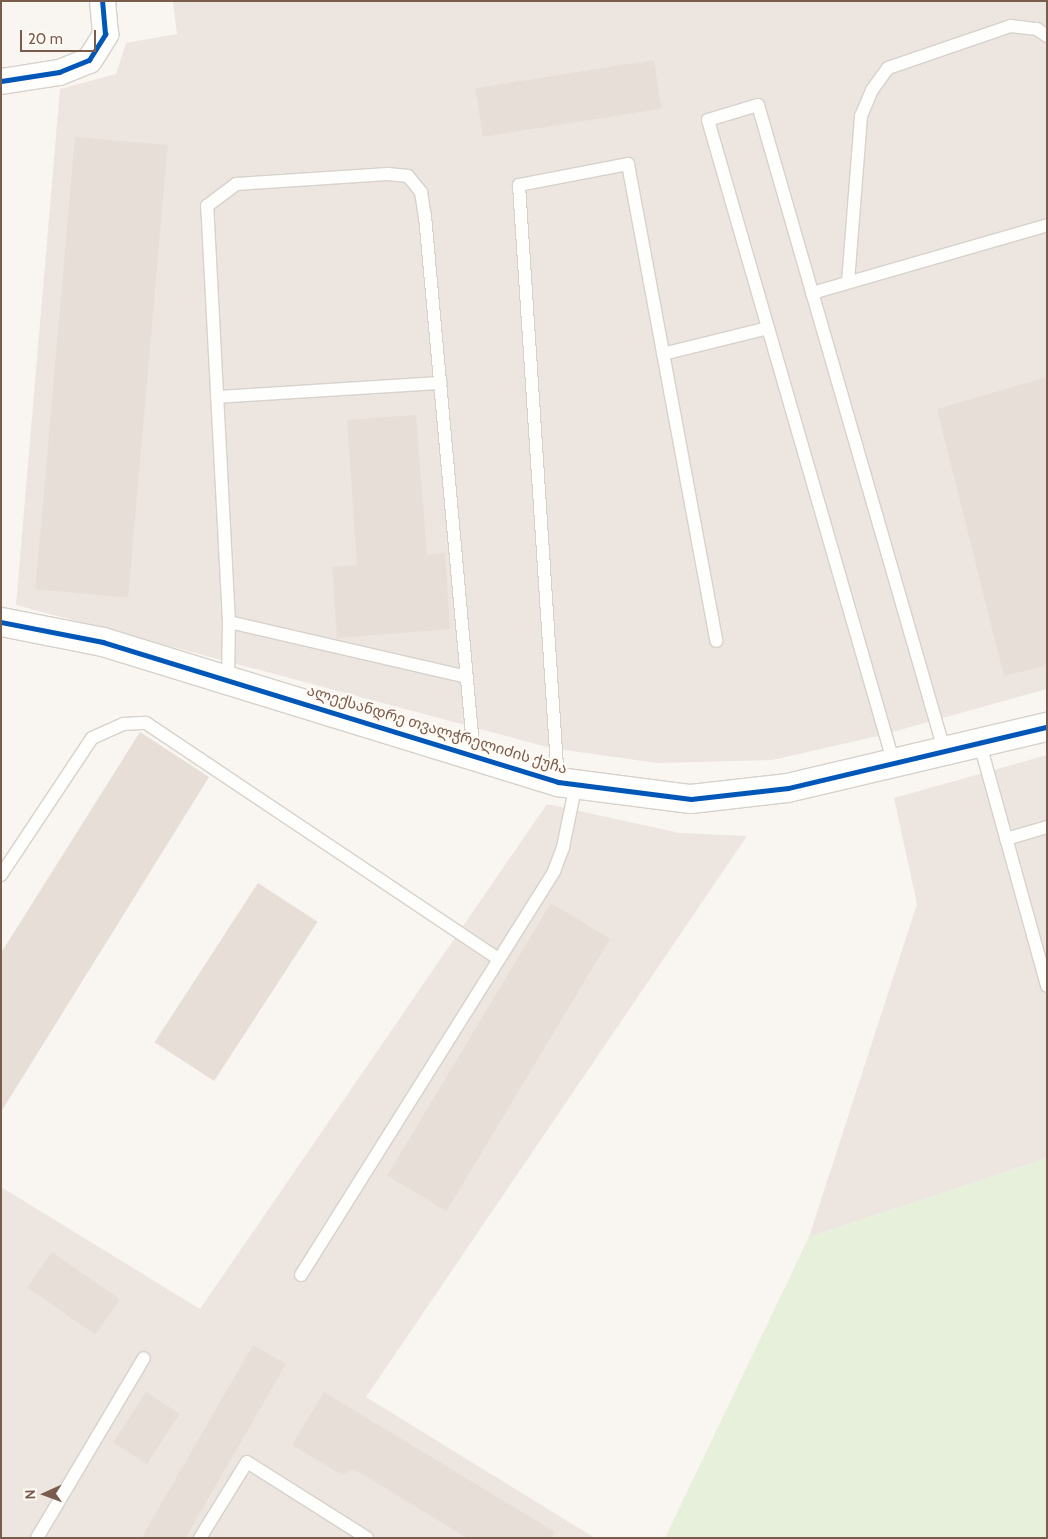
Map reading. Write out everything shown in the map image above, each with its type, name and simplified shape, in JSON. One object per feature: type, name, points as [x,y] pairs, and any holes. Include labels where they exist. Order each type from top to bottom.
[{"type":"street","points":[[1,81],[58,72],[88,60],[105,34],[102,1]]},
{"type":"street","name":"ალექსანდრე თვალჭრელიძის ქუჩა","points":[[1,622],[103,642],[567,783],[691,798],[788,788],[945,753],[1047,727]]},
{"type":"lane","points":[[848,282],[861,116],[872,90],[888,68],[1011,26],[1037,29],[1047,36]]},
{"type":"lane","points":[[894,765],[708,120],[758,105],[945,753]]},
{"type":"lane","points":[[301,1275],[554,871],[563,847],[567,783],[519,184],[628,164],[716,641]]},
{"type":"lane","points":[[228,679],[228,622],[207,206],[236,184],[388,174],[408,176],[421,192],[441,383],[474,756]]},
{"type":"lane","points":[[812,293],[1047,225]]},
{"type":"lane","points":[[663,354],[768,328]]},
{"type":"lane","points":[[217,397],[441,383]]},
{"type":"lane","points":[[228,622],[467,677]]},
{"type":"lane","points":[[1,875],[92,738],[124,724],[146,723],[498,959]]},
{"type":"lane","points":[[980,744],[1047,986]]},
{"type":"lane","points":[[1006,839],[1047,827]]},
{"type":"lane","points":[[37,1538],[144,1358]]},
{"type":"lane","points":[[200,1538],[247,1462],[367,1538]]},
{"type":"shaded area","points":[[173,1],[1047,1],[1047,689],[878,736],[772,760],[657,763],[551,748],[16,605],[60,89],[116,74],[126,43],[177,34]]},
{"type":"shaded area","points":[[1047,755],[1047,1158],[809,1237],[917,904],[894,798]]},
{"type":"shaded area","points":[[547,804],[680,833],[747,836],[366,1397],[595,1538],[1,1538],[1,1187],[200,1309]]},
{"type":"green space","points":[[1047,1158],[1047,1538],[665,1538],[809,1237]]},
{"type":"building","points":[[654,60],[662,108],[483,137],[475,88]]},
{"type":"building","points":[[75,137],[168,145],[128,597],[35,589]]},
{"type":"building","points":[[1047,377],[1047,665],[1004,676],[937,409]]},
{"type":"building","points":[[416,415],[427,555],[445,553],[450,629],[337,638],[332,567],[357,565],[347,420]]},
{"type":"building","points":[[140,732],[209,777],[1,1112],[1,953]]},
{"type":"building","points":[[258,883],[318,922],[214,1081],[155,1042]]},
{"type":"building","points":[[551,903],[610,939],[446,1211],[387,1176]]},
{"type":"building","points":[[52,1252],[120,1300],[95,1335],[27,1287]]},
{"type":"building","points":[[253,1345],[286,1364],[185,1538],[142,1538]]},
{"type":"building","points":[[146,1392],[180,1414],[147,1464],[113,1442]]},
{"type":"building","points":[[324,1392],[555,1532],[551,1538],[467,1538],[354,1469],[342,1475],[292,1445]]},
{"type":"cycle path","points":[[1,81],[59,72],[89,60],[105,34],[102,1]]},
{"type":"cycle path","points":[[1,622],[103,642],[558,782],[691,799],[788,788],[1047,727]]}]
